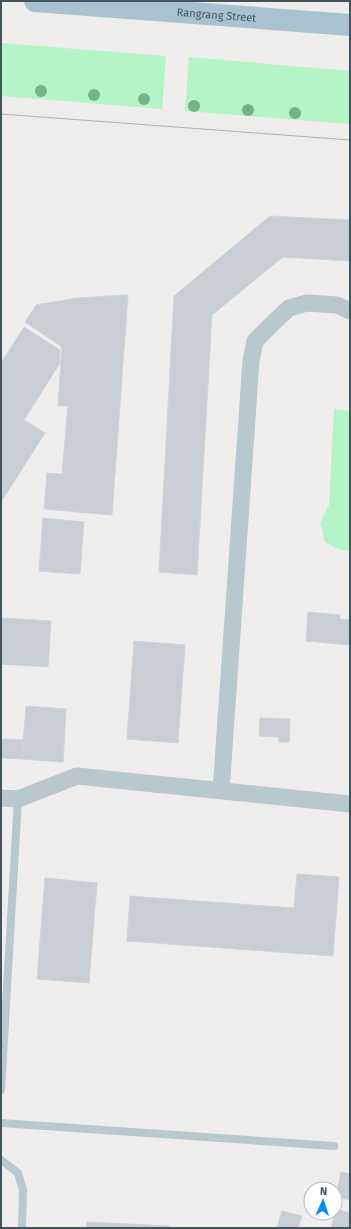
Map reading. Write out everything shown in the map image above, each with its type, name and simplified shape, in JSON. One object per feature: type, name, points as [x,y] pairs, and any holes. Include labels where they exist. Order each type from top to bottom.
[{"type":"main road","name":"Rangrang Street","points":[[35,1],[350,25]]},
{"type":"street","points":[[221,791],[251,361],[255,341],[289,308],[307,303],[337,305],[350,311]]},
{"type":"street","points":[[1,798],[18,799],[77,776],[350,804]]},
{"type":"lane","points":[[1,1090],[18,799]]},
{"type":"lane","points":[[1,1123],[334,1146]]},
{"type":"lane","points":[[1,1160],[18,1173],[23,1190],[22,1228]]},
{"type":"green space","points":[[1,43],[166,56],[162,109],[1,96]]},
{"type":"green space","points":[[189,57],[350,71],[350,124],[185,111]]},
{"type":"green space","points":[[334,409],[350,411],[350,551],[340,550],[325,542],[320,523],[329,505]]},
{"type":"building","points":[[270,216],[350,220],[350,261],[283,257],[212,315],[197,575],[159,572],[174,296]]},
{"type":"building","points":[[128,295],[112,515],[44,509],[47,473],[62,474],[68,406],[58,406],[62,347],[25,322],[36,305],[77,298]]},
{"type":"building","points":[[24,327],[60,350],[60,363],[24,420],[45,433],[1,502],[1,363]]},
{"type":"building","points":[[43,518],[84,522],[80,574],[39,571]]},
{"type":"building","points":[[308,612],[340,615],[340,619],[350,620],[350,645],[306,641]]},
{"type":"building","points":[[1,618],[51,621],[48,667],[1,664]]},
{"type":"building","points":[[134,641],[185,645],[178,743],[127,739]]},
{"type":"building","points":[[26,706],[66,709],[63,762],[22,759]]},
{"type":"building","points":[[260,718],[290,719],[289,742],[279,742],[279,737],[259,736]]},
{"type":"building","points":[[1,739],[24,740],[22,759],[1,758]]},
{"type":"building","points":[[297,874],[339,877],[333,956],[127,941],[130,896],[294,908]]},
{"type":"building","points":[[45,878],[97,883],[89,983],[37,979]]},
{"type":"building","points":[[341,1172],[350,1174],[350,1200],[343,1198],[343,1181],[339,1181]]},
{"type":"building","points":[[282,1211],[302,1216],[298,1228],[277,1228]]},
{"type":"building","points":[[343,1211],[350,1213],[350,1228],[331,1228],[333,1221],[343,1221]]},
{"type":"building","points":[[87,1222],[169,1226],[169,1228],[86,1228]]},
{"type":"tram line","points":[[1,114],[350,140]]}]
